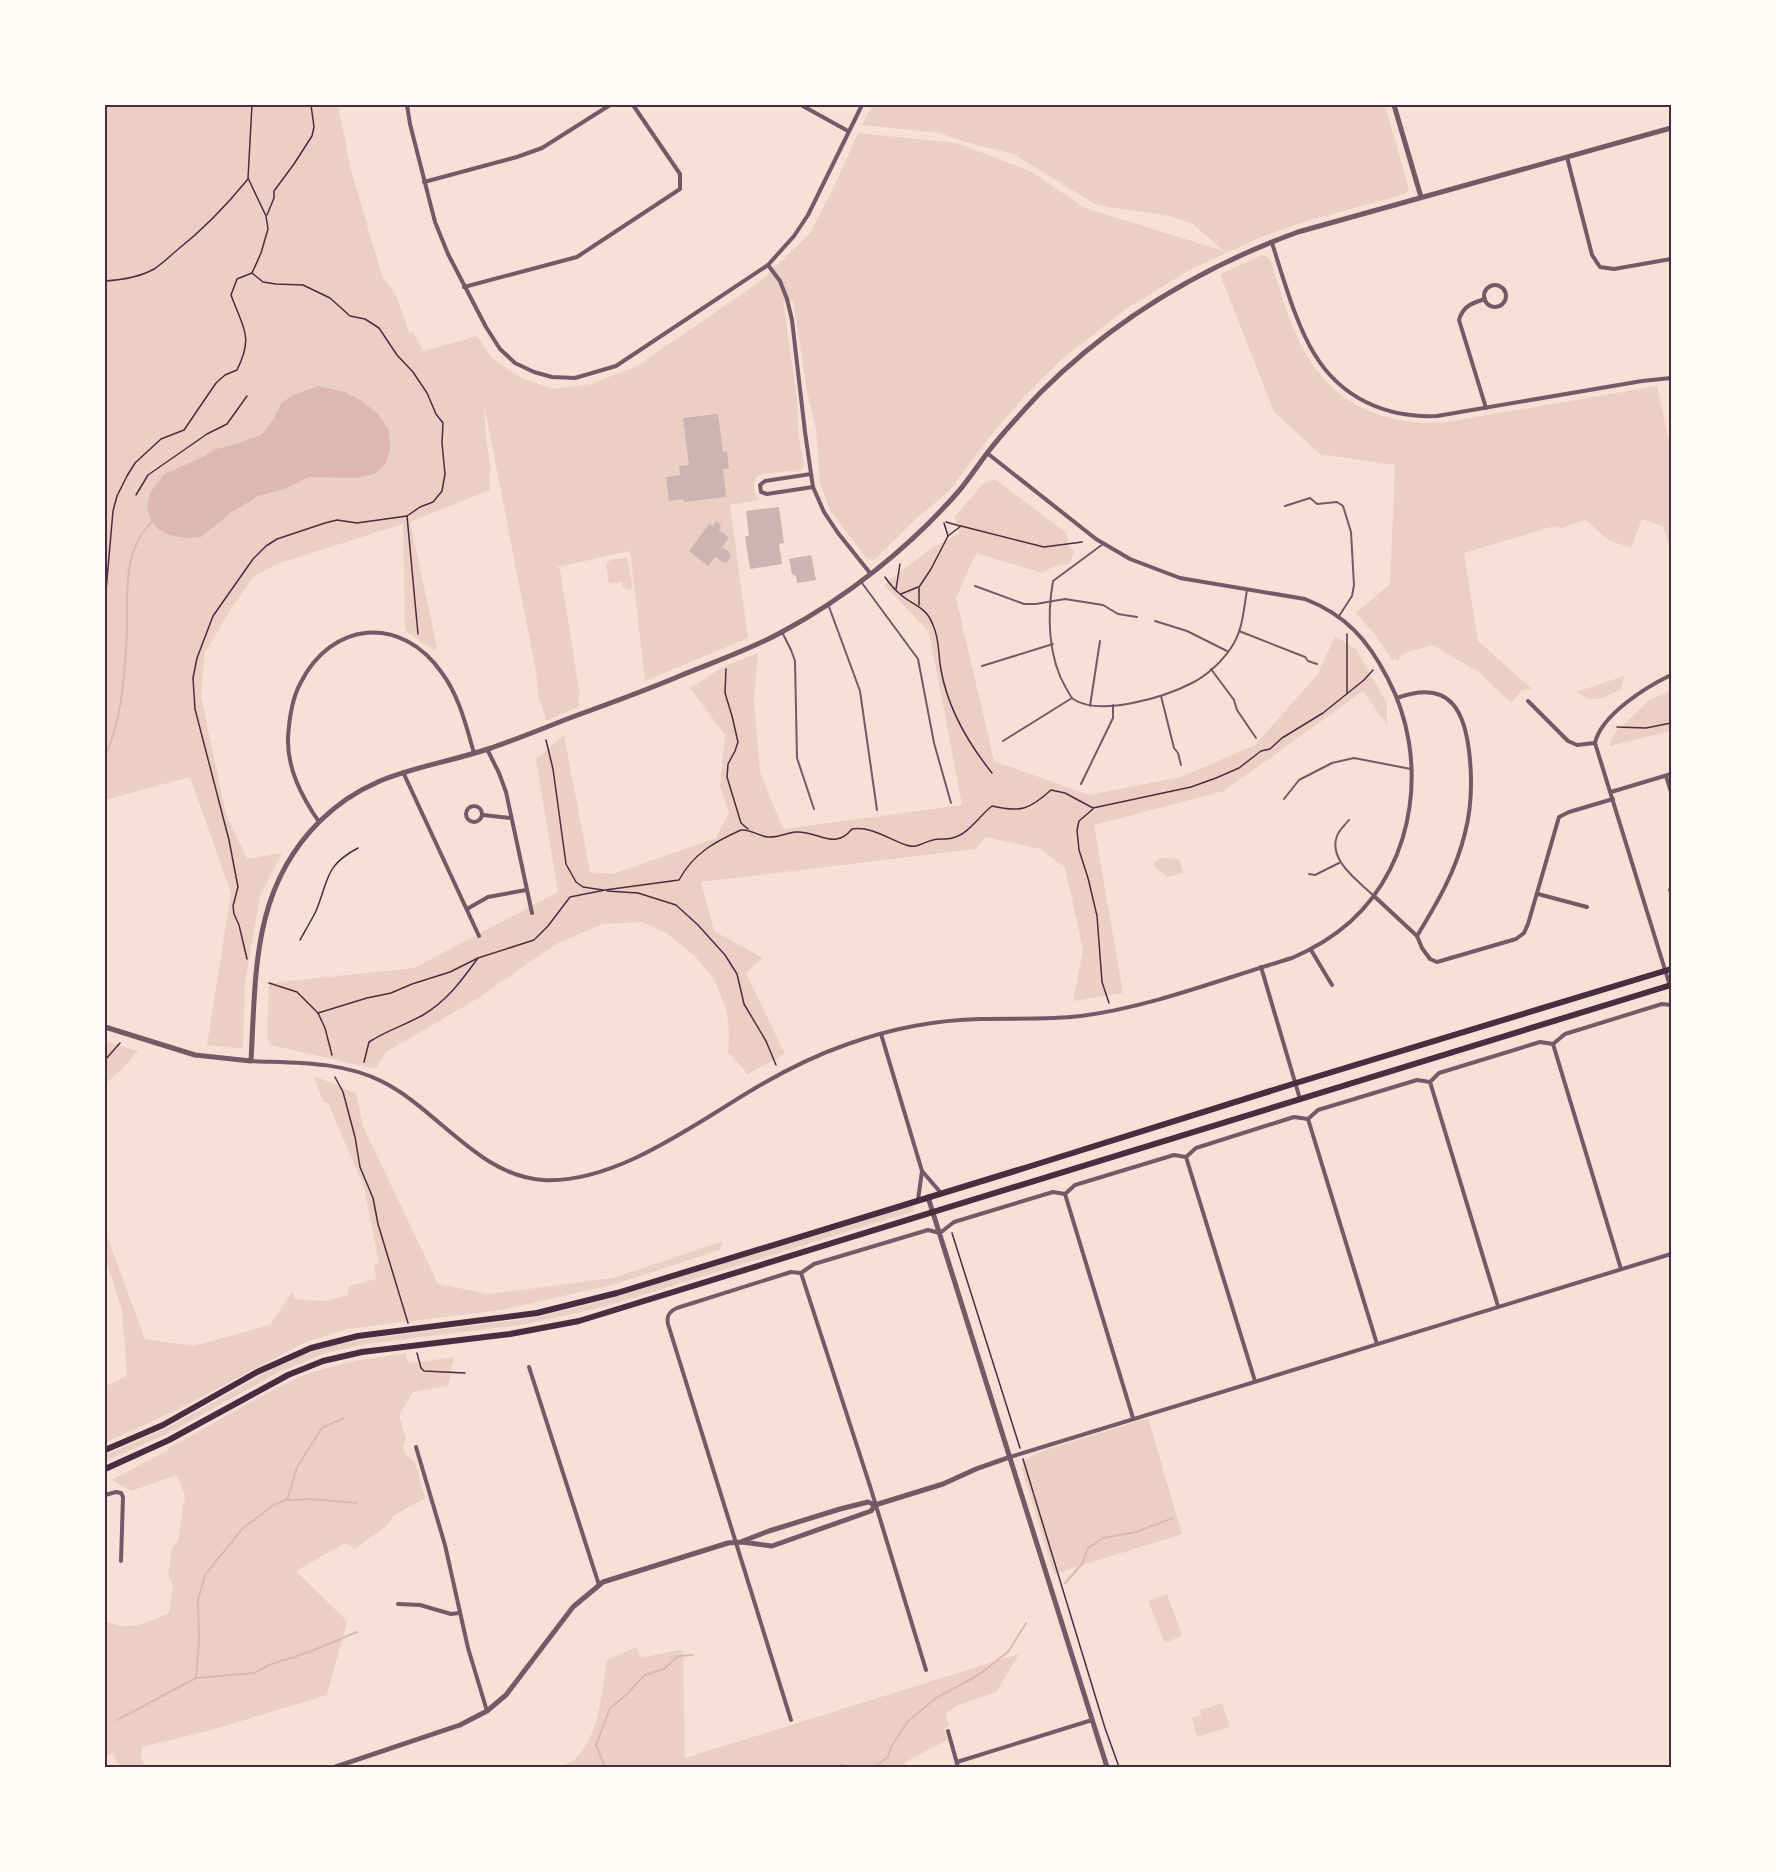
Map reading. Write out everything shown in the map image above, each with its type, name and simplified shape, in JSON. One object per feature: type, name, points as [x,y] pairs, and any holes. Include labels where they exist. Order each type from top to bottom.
[{"type":"main road","points":[[105,1450],[163,1425],[258,1372],[311,1348],[358,1335],[537,1313],[617,1293],[1668,970]]},
{"type":"main road","points":[[105,1469],[169,1440],[288,1375],[323,1361],[362,1352],[510,1334],[579,1321],[1670,985]]},
{"type":"street","points":[[407,105],[435,222],[464,287],[500,349],[515,363],[534,372],[552,377],[575,378],[616,366],[768,265],[794,236],[808,215],[862,105]]},
{"type":"street","points":[[424,182],[542,148],[610,105]]},
{"type":"street","points":[[464,287],[577,257],[680,189],[680,174],[633,105]]},
{"type":"street","points":[[801,105],[848,131]]},
{"type":"street","points":[[1394,105],[1421,197]]},
{"type":"street","points":[[251,1061],[257,958],[268,904],[280,875],[298,847],[319,822],[348,798],[370,785],[403,771],[487,749],[641,692],[782,632],[828,604],[861,581],[909,542],[934,518],[960,490],[1016,418],[1063,370],[1129,317],[1215,267],[1298,232],[1671,128]]},
{"type":"street","points":[[1566,157],[1592,255],[1600,267],[1614,269],[1671,259]]},
{"type":"street","points":[[1271,242],[1313,353],[1330,375],[1370,405],[1408,416],[1437,416],[1671,378]]},
{"type":"street","points":[[768,265],[780,281],[790,309],[813,487],[824,512],[870,573]]},
{"type":"street","points":[[1490,286],[1500,286],[1504,291],[1503,302],[1497,306],[1489,305],[1485,299],[1485,291],[1490,286]]},
{"type":"street","points":[[1485,299],[1468,305],[1461,312],[1459,320],[1486,408]]},
{"type":"street","points":[[105,1027],[195,1055],[337,1066],[364,1073],[403,1094],[498,1167],[526,1178],[557,1180],[587,1175],[631,1160],[656,1148],[782,1073],[822,1054],[881,1034],[945,1022],[978,1019],[1032,1019],[1112,1010],[1161,998],[1292,958],[1311,950],[1350,922],[1374,896],[1388,872],[1405,830],[1411,799],[1410,746],[1397,698],[1381,665],[1352,626],[1323,606],[1305,599],[1180,578],[1130,559],[1103,544],[987,453]]},
{"type":"street","points":[[811,474],[765,481],[760,485],[762,492],[767,494],[813,487]]},
{"type":"street","points":[[319,822],[299,790],[291,764],[288,739],[292,709],[299,685],[310,666],[325,650],[340,639],[357,633],[376,631],[395,635],[412,643],[428,656],[441,671],[459,704],[474,753]]},
{"type":"street","points":[[1670,985],[1668,970],[1595,743],[1599,730],[1610,718],[1640,692],[1671,675]]},
{"type":"street","points":[[1397,698],[1418,691],[1430,692],[1444,697],[1455,706],[1468,736],[1472,780],[1466,831],[1452,875],[1417,936]]},
{"type":"street","points":[[1528,701],[1568,741],[1577,745],[1595,743]]},
{"type":"street","points":[[487,749],[506,792],[532,913]]},
{"type":"street","points":[[403,771],[479,936]]},
{"type":"street","points":[[1611,792],[1668,775],[1671,792]]},
{"type":"street","points":[[1374,896],[1417,936],[1430,959],[1437,962],[1516,939],[1524,933],[1538,894],[1559,818],[1569,812],[1613,799]]},
{"type":"street","points":[[475,806],[483,815],[479,821],[473,822],[468,819],[466,813],[469,808],[475,806]]},
{"type":"street","points":[[483,815],[511,818]]},
{"type":"street","points":[[467,909],[488,897],[526,890]]},
{"type":"street","points":[[1538,894],[1587,907]]},
{"type":"street","points":[[1311,950],[1332,985]]},
{"type":"street","points":[[1261,967],[1301,1099]]},
{"type":"street","points":[[1553,1044],[1564,1034],[1662,1004],[1671,1005]]},
{"type":"street","points":[[881,1034],[922,1171],[941,1193]]},
{"type":"street","points":[[1430,1082],[1439,1073],[1540,1042],[1553,1044]]},
{"type":"street","points":[[1553,1044],[1621,1269]]},
{"type":"street","points":[[1308,1119],[1318,1110],[1406,1083],[1421,1080],[1430,1082]]},
{"type":"street","points":[[1430,1082],[1498,1306]]},
{"type":"street","points":[[1186,1157],[1196,1148],[1294,1117],[1308,1119]]},
{"type":"street","points":[[1308,1119],[1377,1344]]},
{"type":"street","points":[[940,1233],[954,1222],[1053,1192],[1065,1194],[1076,1185],[1174,1155],[1186,1157]]},
{"type":"street","points":[[1186,1157],[1255,1381]]},
{"type":"street","points":[[918,1200],[922,1171]]},
{"type":"street","points":[[1065,1194],[1133,1418]]},
{"type":"street","points":[[928,1197],[1107,1767]]},
{"type":"street","points":[[791,1720],[739,1542],[668,1324],[668,1314],[677,1308],[791,1272],[801,1273],[814,1264],[926,1230],[940,1233]]},
{"type":"street","points":[[335,1767],[460,1725],[487,1711],[506,1695],[573,1607],[599,1585],[620,1576],[728,1543],[772,1546],[861,1515],[871,1511],[875,1505],[943,1484],[1010,1457],[1671,1254]]},
{"type":"street","points":[[801,1273],[926,1670]]},
{"type":"street","points":[[529,1367],[599,1585]]},
{"type":"street","points":[[416,1447],[445,1545],[459,1613],[487,1711]]},
{"type":"street","points":[[105,1495],[116,1492],[121,1493],[123,1497],[121,1561]]},
{"type":"street","points":[[739,1542],[769,1530],[840,1509],[868,1502],[875,1505]]},
{"type":"street","points":[[398,1604],[420,1605],[452,1614],[459,1613]]},
{"type":"street","points":[[948,1731],[958,1765],[1092,1720]]},
{"type":"lane","points":[[1285,507],[1310,498],[1317,504],[1337,502],[1343,506],[1351,532],[1354,585],[1353,596],[1339,616]]},
{"type":"lane","points":[[1103,544],[1053,581],[1050,600],[1058,675],[1072,698],[1090,706],[1113,705],[1161,696],[1193,682],[1211,669],[1234,643],[1239,631],[1247,589]]},
{"type":"lane","points":[[861,581],[918,659],[934,743],[951,803]]},
{"type":"lane","points":[[975,586],[1024,604],[1065,599],[1103,605],[1118,614],[1137,617]]},
{"type":"lane","points":[[828,604],[860,691],[877,810]]},
{"type":"lane","points":[[1155,621],[1187,631],[1228,652]]},
{"type":"lane","points":[[1239,631],[1317,664]]},
{"type":"lane","points":[[782,632],[795,661],[797,758],[814,809]]},
{"type":"lane","points":[[1090,706],[1100,641]]},
{"type":"lane","points":[[982,666],[1053,645]]},
{"type":"lane","points":[[1211,669],[1234,700],[1237,710],[1256,738]]},
{"type":"lane","points":[[1161,696],[1174,748],[1181,765]]},
{"type":"lane","points":[[1003,741],[1072,698]]},
{"type":"lane","points":[[1082,784],[1113,718],[1113,705]]},
{"type":"lane","points":[[1284,799],[1299,780],[1332,763],[1354,758],[1412,769]]},
{"type":"lane","points":[[1349,820],[1337,835],[1335,844],[1340,862],[1374,896]]},
{"type":"lane","points":[[1309,874],[1315,875],[1340,862]]},
{"type":"path","points":[[105,602],[113,511],[117,496],[135,463],[161,439],[184,430],[216,383],[225,375],[237,370],[244,357],[247,343],[246,332],[231,294],[237,279],[252,273],[268,229],[266,216],[248,178],[252,105]]},
{"type":"path","points":[[266,216],[274,198],[274,191],[312,136],[314,127],[311,105]]},
{"type":"path","points":[[105,281],[143,274],[155,268],[202,230],[223,209],[248,178]]},
{"type":"path","points":[[247,959],[234,914],[233,906],[238,887],[229,840],[195,710],[193,678],[197,658],[213,616],[253,558],[277,539],[337,520],[357,523],[407,516],[433,502],[442,491],[446,474],[442,443],[444,423],[436,414],[414,372],[397,355],[379,328],[365,319],[350,316],[330,298],[303,285],[263,282],[252,273]]},
{"type":"path","points":[[136,495],[148,475],[207,434],[227,424],[248,396]]},
{"type":"path","points":[[407,516],[418,634]]},
{"type":"path","points":[[948,536],[945,522],[1044,547],[1082,542]]},
{"type":"path","points":[[900,594],[919,586],[931,569],[948,536],[961,526]]},
{"type":"path","points":[[896,590],[900,564]]},
{"type":"path","points":[[885,577],[900,594],[927,613],[934,625],[939,645],[940,670],[952,707],[964,734],[992,774]]},
{"type":"path","points":[[919,586],[919,606]]},
{"type":"path","points":[[1347,634],[1347,694]]},
{"type":"path","points":[[726,669],[725,693],[738,742],[728,764],[727,777],[741,823],[761,836],[780,837],[795,832],[816,834],[826,839],[836,840],[845,838],[852,829],[860,828],[878,832],[907,846],[915,847],[933,839],[951,838],[964,833],[992,806],[1020,809],[1035,805],[1051,790],[1065,793],[1093,808]]},
{"type":"path","points":[[1112,1010],[1102,982],[1097,916],[1079,850],[1077,830],[1079,821],[1093,808],[1191,787],[1239,768],[1261,751],[1270,749],[1282,738],[1323,713],[1373,670]]},
{"type":"path","points":[[1617,727],[1646,728],[1671,723]]},
{"type":"path","points":[[546,740],[553,769],[566,864],[576,882],[583,887],[638,893],[676,905],[725,955],[737,974],[744,1004],[766,1041],[776,1065]]},
{"type":"path","points":[[318,1013],[393,992],[450,972],[478,958],[534,940],[570,897],[679,880],[686,867],[697,855],[731,834],[748,829]]},
{"type":"path","points":[[300,940],[315,912],[328,874],[344,856],[358,848]]},
{"type":"path","points":[[364,1062],[369,1042],[380,1034],[423,1015],[441,1003],[478,958]]},
{"type":"path","points":[[269,983],[297,992],[318,1013],[332,1055]]},
{"type":"path","points":[[105,1060],[120,1043]]},
{"type":"path","points":[[335,1077],[344,1092],[360,1167],[373,1198],[378,1224],[403,1306]]},
{"type":"path","points":[[952,1229],[1019,1447]]},
{"type":"path","points":[[421,1368],[424,1371],[465,1373]]},
{"type":"path","points":[[1023,1460],[1119,1767]]},
{"type":"shaded area","points":[[105,105],[338,105],[351,170],[382,276],[396,296],[410,334],[412,331],[424,351],[477,336],[491,357],[519,377],[553,389],[591,384],[637,366],[761,281],[810,233],[858,133],[957,143],[1032,172],[1085,208],[1224,251],[1193,224],[1167,215],[1095,204],[1013,154],[940,133],[862,125],[872,105],[1385,105],[1409,189],[1405,194],[1300,223],[1259,238],[1191,269],[1126,309],[1062,359],[1023,398],[988,439],[949,491],[874,560],[867,559],[830,510],[820,483],[816,430],[806,386],[793,301],[783,302],[797,397],[799,437],[804,466],[800,472],[758,475],[754,488],[759,500],[730,505],[748,638],[645,681],[630,551],[557,567],[560,569],[580,706],[546,721],[542,704],[539,702],[536,672],[484,404],[491,470],[490,490],[410,522],[437,647],[434,651],[405,630],[403,524],[277,564],[254,576],[205,652],[201,697],[226,814],[247,859],[282,853],[260,896],[245,982],[243,1049],[207,1045],[231,893],[190,777],[105,800]]},
{"type":"shaded area","points":[[1262,255],[1270,259],[1295,332],[1318,372],[1348,400],[1384,416],[1404,421],[1446,422],[1657,386],[1671,451],[1671,552],[1663,526],[1642,519],[1631,548],[1608,540],[1586,520],[1561,528],[1551,527],[1464,553],[1478,641],[1532,689],[1522,690],[1511,703],[1480,673],[1433,645],[1404,653],[1397,662],[1395,659],[1393,661],[1356,613],[1390,584],[1395,465],[1320,454],[1274,412],[1220,274]]},
{"type":"shaded area","points":[[318,386],[345,392],[360,400],[377,413],[389,430],[390,450],[386,463],[375,474],[355,478],[310,477],[284,489],[258,496],[232,512],[201,537],[186,538],[169,535],[158,529],[152,522],[147,508],[150,493],[163,475],[216,449],[261,435],[273,420],[282,402]]},
{"type":"shaded area","points":[[995,479],[1066,533],[1068,545],[1074,551],[1070,563],[1055,566],[1042,573],[976,553],[956,598],[994,761],[1089,795],[1181,777],[1255,745],[1318,674],[1335,636],[1356,649],[1387,704],[1387,725],[1363,691],[1224,791],[1094,825],[1123,993],[1073,1001],[1083,950],[1065,867],[1040,849],[986,837],[975,849],[701,882],[714,931],[763,958],[746,973],[785,1054],[748,1074],[728,1052],[727,1011],[714,979],[694,955],[666,933],[642,922],[603,924],[556,944],[475,1000],[386,1052],[375,1069],[271,1045],[267,1038],[269,983],[414,968],[558,892],[536,759],[564,735],[590,872],[613,874],[716,838],[729,813],[720,786],[725,735],[690,688],[725,666],[758,653],[754,701],[760,772],[783,829],[962,805],[929,632],[884,585],[927,551],[959,533],[955,516],[983,484]]},
{"type":"shaded area","points":[[627,557],[633,589],[628,590],[623,587],[622,582],[609,584],[606,565],[610,560]]},
{"type":"shaded area","points":[[1624,676],[1621,689],[1598,699],[1588,698],[1576,692]]},
{"type":"shaded area","points":[[1671,690],[1671,731],[1609,746],[1613,735],[1648,701]]},
{"type":"shaded area","points":[[1161,858],[1179,859],[1183,873],[1167,877],[1155,867],[1154,862]]},
{"type":"shaded area","points":[[105,1041],[138,1051],[105,1084]]},
{"type":"shaded area","points":[[314,1076],[356,1093],[363,1126],[438,1284],[489,1294],[613,1278],[723,1241],[720,1250],[616,1284],[501,1310],[348,1329],[306,1342],[177,1410],[105,1443],[105,1386],[127,1376],[122,1310],[105,1257],[105,1231],[145,1339],[193,1346],[270,1325],[292,1292],[295,1299],[325,1301],[348,1295],[349,1286],[376,1279],[374,1264],[379,1263],[364,1187],[328,1103],[323,1102]]},
{"type":"shaded area","points":[[911,1206],[914,1211],[604,1307],[521,1325],[366,1344],[326,1353],[277,1373],[165,1435],[105,1461],[105,1455],[167,1428],[285,1362],[324,1347],[365,1339],[532,1318],[588,1305]]},
{"type":"shaded area","points":[[406,1353],[407,1361],[412,1363],[454,1357],[448,1386],[413,1392],[399,1415],[406,1439],[403,1449],[406,1455],[415,1462],[425,1498],[393,1516],[388,1525],[355,1549],[345,1543],[296,1571],[347,1621],[327,1695],[215,1729],[142,1747],[141,1758],[146,1767],[119,1767],[113,1754],[105,1756],[105,1621],[122,1626],[138,1625],[169,1613],[173,1585],[168,1575],[172,1548],[178,1542],[185,1495],[177,1475],[131,1491],[112,1480],[302,1376],[340,1364]]},
{"type":"shaded area","points":[[1148,1418],[1182,1534],[1054,1574],[1022,1469],[1022,1461],[1042,1451]]},
{"type":"shaded area","points":[[1167,1594],[1182,1636],[1165,1643],[1148,1601]]},
{"type":"shaded area","points":[[636,1647],[641,1658],[683,1649],[685,1758],[1019,1654],[996,1692],[958,1705],[946,1713],[949,1726],[944,1728],[947,1740],[905,1762],[905,1767],[558,1767],[575,1759],[589,1739],[598,1713],[607,1660]]},
{"type":"shaded area","points":[[1222,1703],[1230,1727],[1197,1737],[1192,1718],[1201,1715],[1200,1710]]},
{"type":"building","points":[[718,414],[723,452],[727,451],[729,469],[723,469],[726,497],[684,502],[683,499],[669,501],[666,477],[680,475],[679,466],[689,465],[683,418]]},
{"type":"building","points":[[779,507],[784,543],[779,544],[782,564],[750,569],[745,536],[749,536],[746,511]]},
{"type":"building","points":[[716,521],[721,525],[719,530],[729,538],[722,547],[731,557],[724,563],[715,557],[708,566],[689,551],[709,524],[713,526]]},
{"type":"building","points":[[811,555],[816,580],[797,583],[796,576],[792,574],[789,559]]},
{"type":"waterway","points":[[105,756],[118,717],[122,690],[130,565],[141,535],[152,522]]},
{"type":"waterway","points":[[287,1500],[297,1467],[322,1428],[344,1418]]},
{"type":"waterway","points":[[196,1678],[199,1641],[198,1600],[205,1575],[243,1528],[275,1504],[287,1500],[310,1499],[357,1503]]},
{"type":"waterway","points":[[1065,1583],[1082,1564],[1088,1548],[1103,1538],[1136,1532],[1173,1518]]},
{"type":"waterway","points":[[874,1767],[888,1757],[891,1747],[908,1721],[936,1698],[977,1676],[1008,1652],[1026,1623]]},
{"type":"waterway","points":[[117,1720],[196,1678],[254,1673],[269,1665],[309,1652],[357,1632]]},
{"type":"waterway","points":[[605,1767],[596,1745],[610,1708],[645,1675],[664,1669],[678,1656],[693,1655]]},
{"type":"waterway","points":[[837,1767],[840,1765],[854,1767]]}]
